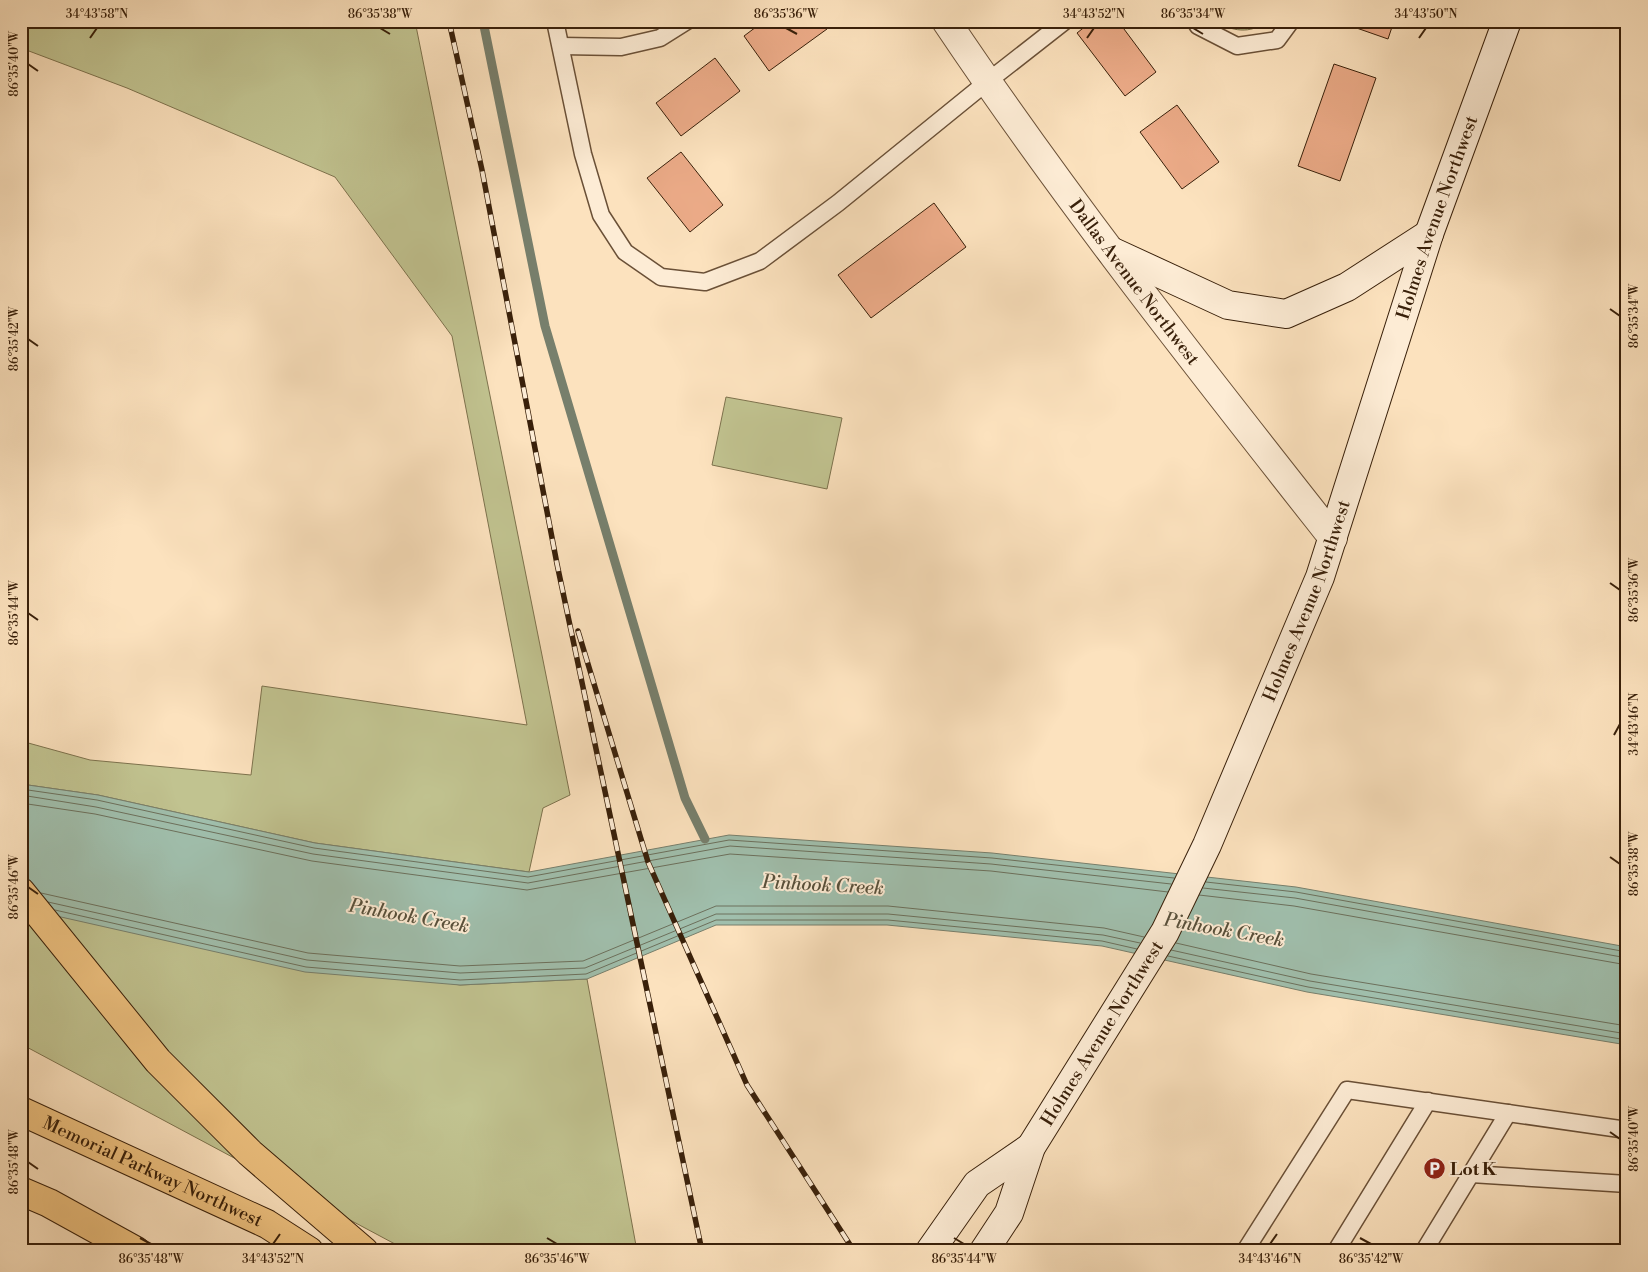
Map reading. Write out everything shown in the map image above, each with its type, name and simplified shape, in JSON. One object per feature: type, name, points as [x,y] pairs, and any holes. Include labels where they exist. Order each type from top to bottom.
[{"type":"highway","points":[[21,892],[158,1061],[250,1153],[364,1251]]},
{"type":"highway","name":"Memorial Parkway Northwest","points":[[21,1111],[268,1224],[309,1251]]},
{"type":"highway","points":[[21,1191],[49,1203],[136,1251]]},
{"type":"main road","name":"Dallas Avenue Northwest","points":[[946,21],[987,82],[1150,305],[1333,538]]},
{"type":"main road","name":"Holmes Avenue Northwest","points":[[984,1251],[1009,1213],[1031,1147],[1165,932],[1207,845],[1320,577],[1429,234],[1507,21]]},
{"type":"main road","points":[[1111,251],[1228,305],[1286,314],[1347,287],[1429,234]]},
{"type":"main road","name":"Holmes Avenue Northwest","points":[[930,1251],[977,1184],[1031,1147]]},
{"type":"lane","points":[[555,21],[584,154],[601,215],[625,252],[661,277],[705,282],[760,261],[838,204],[1065,21]]},
{"type":"lane","points":[[560,46],[621,47],[660,38],[687,21]]},
{"type":"lane","points":[[1195,21],[1198,26],[1237,46],[1277,40],[1291,21]]},
{"type":"lane","points":[[1245,1251],[1348,1090],[1627,1130]]},
{"type":"lane","points":[[1336,1251],[1428,1101]]},
{"type":"lane","points":[[1424,1251],[1508,1113]]},
{"type":"lane","points":[[1470,1174],[1627,1184]]},
{"type":"green space","points":[[21,21],[415,21],[570,795],[543,808],[529,872],[315,843],[98,795],[21,784],[21,741],[90,760],[251,775],[262,686],[527,725],[452,336],[335,177],[127,88],[21,48]]},
{"type":"green space","points":[[1214,21],[1267,21],[1254,28],[1241,30],[1227,27]]},
{"type":"green space","points":[[726,397],[842,418],[827,489],[712,465]]},
{"type":"green space","points":[[21,908],[130,931],[460,985],[587,979],[637,1251],[408,1251],[21,1044]]},
{"type":"water","name":"Pinhook Creek","points":[[21,784],[98,795],[315,843],[529,872],[729,835],[992,853],[1296,887],[1627,947],[1627,1045],[1307,992],[1102,946],[887,925],[716,925],[587,979],[460,985],[305,972],[21,908]]},
{"type":"building","points":[[764,21],[822,21],[827,29],[769,71],[744,36]]},
{"type":"building","points":[[1092,21],[1118,21],[1156,72],[1125,96],[1077,33]]},
{"type":"building","points":[[1350,21],[1394,21],[1388,39],[1348,25]]},
{"type":"building","points":[[715,58],[740,91],[681,136],[656,103]]},
{"type":"building","points":[[1334,64],[1376,78],[1340,181],[1298,166]]},
{"type":"building","points":[[1177,105],[1219,162],[1182,189],[1140,132]]},
{"type":"building","points":[[681,152],[723,205],[690,232],[647,178]]},
{"type":"building","points":[[934,203],[966,247],[871,318],[838,275]]},
{"type":"waterway","points":[[483,21],[545,326],[685,798],[705,839]]},
{"type":"railway","points":[[449,21],[482,170],[557,564],[702,1251]]},
{"type":"railway","points":[[578,631],[648,862],[747,1085],[854,1251]]},
{"type":"place","name":"Lot K","points":[[1434,1169]]}]
